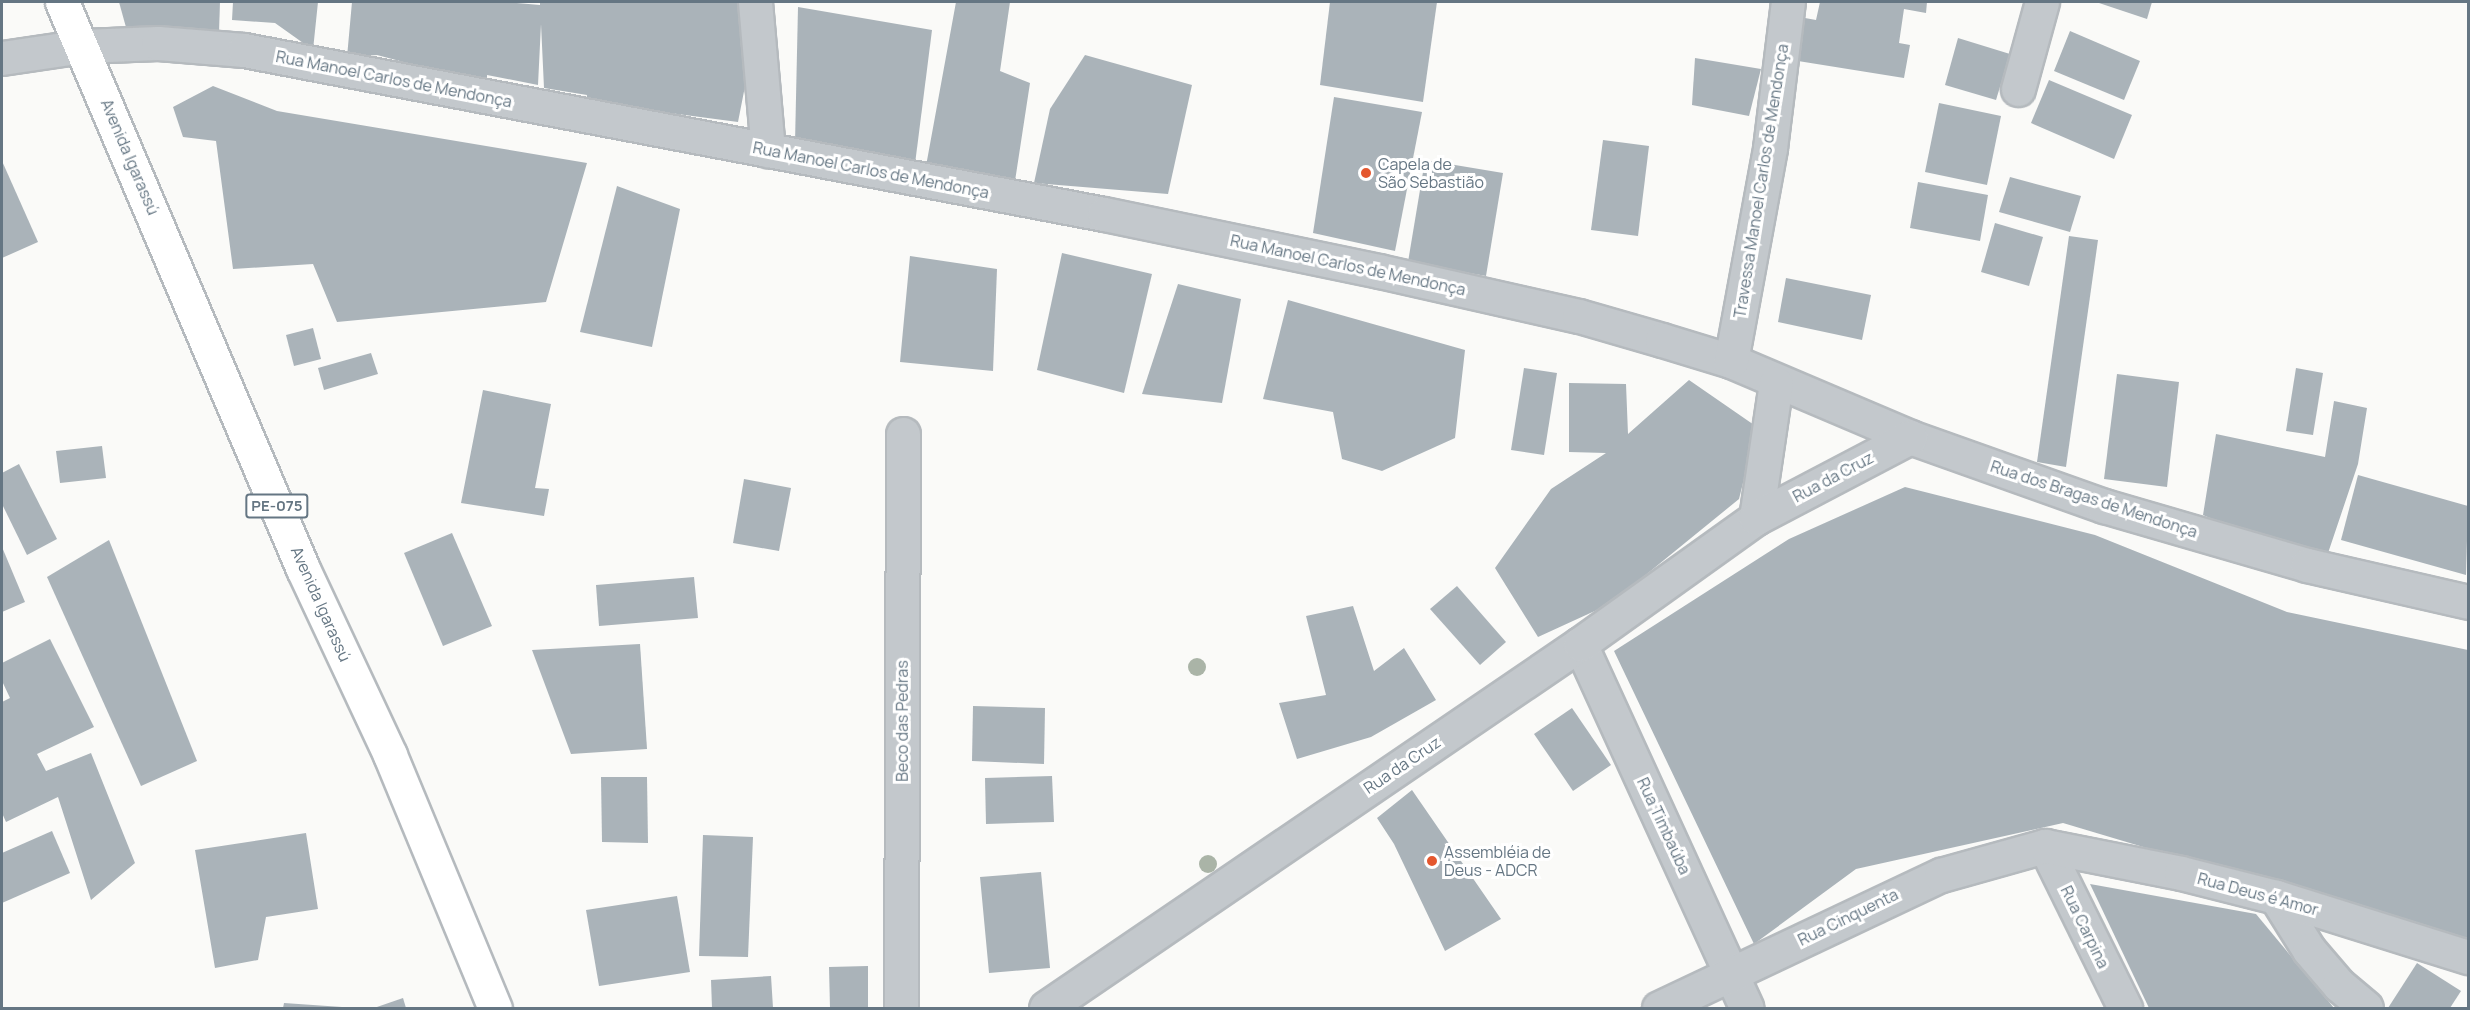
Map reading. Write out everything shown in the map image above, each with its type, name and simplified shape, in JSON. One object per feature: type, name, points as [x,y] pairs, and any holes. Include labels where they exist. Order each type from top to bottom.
[{"type":"main road","name":"Avenida Igarassú","points":[[62,2],[83,45],[303,569],[390,755],[495,1008]]},
{"type":"street","points":[[755,2],[768,150]]},
{"type":"street","name":"Travessa Manoel Carlos de Mendonça","points":[[1731,361],[1770,148],[1788,2]]},
{"type":"street","points":[[2018,89],[2042,2]]},
{"type":"street","name":"Rua Manoel Carlos de Mendonça","points":[[2,58],[83,45],[158,43],[244,50],[768,150],[1379,271],[1580,316],[1731,361]]},
{"type":"street","name":"Rua dos Bragas de Mendonça","points":[[1731,361],[1776,383],[1910,437],[2114,509],[2307,565],[2469,602]]},
{"type":"street","points":[[1756,518],[1776,383]]},
{"type":"street","name":"Beco das Pedras","points":[[901,1008],[903,434]]},
{"type":"street","name":"Rua da Cruz","points":[[1046,1008],[1580,644],[1756,518],[1910,437]]},
{"type":"street","name":"Rua Timbaúba","points":[[1580,644],[1747,1008]]},
{"type":"street","name":"Rua Cinquenta","points":[[1659,1008],[1941,875],[2045,846]]},
{"type":"street","name":"Rua Deus é Amor","points":[[2045,846],[2181,873],[2276,897],[2469,957]]},
{"type":"street","name":"Rua Carpina","points":[[2045,846],[2124,1008]]},
{"type":"street","points":[[2276,897],[2309,950],[2339,986],[2366,1008]]},
{"type":"building","points":[[119,2],[220,2],[219,32],[127,31]]},
{"type":"building","points":[[233,2],[318,2],[313,50],[275,23],[232,20]]},
{"type":"building","points":[[352,2],[504,2],[540,5],[540,2],[753,2],[757,25],[738,122],[586,102],[587,95],[544,88],[541,24],[538,85],[487,75],[487,84],[377,55],[347,57]]},
{"type":"building","points":[[956,2],[1010,2],[1000,71],[1030,83],[1015,181],[926,166]]},
{"type":"building","points":[[1330,2],[1437,2],[1423,102],[1320,85]]},
{"type":"building","points":[[1820,2],[1927,2],[1926,13],[1904,9],[1899,43],[1910,45],[1904,78],[1798,61],[1805,18],[1816,20]]},
{"type":"building","points":[[2096,2],[2152,2],[2147,19]]},
{"type":"building","points":[[798,7],[932,30],[915,164],[795,143]]},
{"type":"building","points":[[2070,31],[2140,61],[2124,100],[2054,71]]},
{"type":"building","points":[[1958,38],[2010,54],[1996,100],[1945,85]]},
{"type":"building","points":[[1085,55],[1192,85],[1168,194],[1034,183],[1050,109]]},
{"type":"building","points":[[1695,58],[1761,69],[1749,116],[1692,105]]},
{"type":"building","points":[[2049,80],[2132,115],[2114,159],[2031,123]]},
{"type":"building","points":[[213,86],[277,111],[587,163],[546,302],[337,322],[313,264],[233,269],[216,141],[183,137],[173,107]]},
{"type":"building","name":"Capela de São Sebastião","points":[[1334,97],[1422,112],[1395,251],[1313,233]]},
{"type":"building","points":[[1939,103],[2001,116],[1987,185],[1925,172]]},
{"type":"building","points":[[1603,140],[1649,146],[1638,236],[1591,230]]},
{"type":"building","points":[[1425,160],[1503,173],[1486,276],[1408,262]]},
{"type":"building","points":[[2,161],[38,242],[2,258]]},
{"type":"building","points":[[2010,177],[2081,196],[2070,232],[1999,212]]},
{"type":"building","points":[[1918,182],[1988,195],[1980,241],[1910,228]]},
{"type":"building","points":[[617,186],[680,209],[652,347],[580,332]]},
{"type":"building","points":[[1995,223],[2043,237],[2029,286],[1981,272]]},
{"type":"building","points":[[2069,236],[2098,240],[2066,467],[2037,462]]},
{"type":"building","points":[[1062,253],[1152,274],[1124,393],[1037,370]]},
{"type":"building","points":[[910,256],[997,269],[993,371],[900,362]]},
{"type":"building","points":[[1786,278],[1871,295],[1862,340],[1778,322]]},
{"type":"building","points":[[1178,284],[1241,299],[1222,403],[1142,394]]},
{"type":"building","points":[[1288,300],[1465,350],[1455,438],[1382,471],[1342,459],[1333,412],[1263,399]]},
{"type":"building","points":[[313,328],[321,359],[294,366],[286,335]]},
{"type":"building","points":[[371,353],[378,374],[324,390],[318,368]]},
{"type":"building","points":[[1524,368],[1557,373],[1544,455],[1511,450]]},
{"type":"building","points":[[2296,368],[2323,373],[2313,435],[2286,431]]},
{"type":"building","points":[[2117,374],[2179,382],[2167,487],[2104,479]]},
{"type":"building","points":[[1689,380],[1757,427],[1739,499],[1610,604],[1538,637],[1495,568],[1551,489],[1606,453],[1569,452],[1569,383],[1626,384],[1628,434]]},
{"type":"building","points":[[483,390],[551,404],[535,488],[549,489],[544,516],[461,503]]},
{"type":"building","points":[[2334,401],[2367,408],[2358,464],[2323,568],[2203,515],[2216,434],[2325,457]]},
{"type":"building","points":[[102,446],[106,478],[60,483],[56,451]]},
{"type":"building","points":[[19,464],[57,539],[27,555],[2,504],[2,473]]},
{"type":"building","points":[[2358,475],[2468,506],[2466,575],[2341,540]]},
{"type":"building","points":[[744,479],[791,488],[779,551],[733,543]]},
{"type":"building","points":[[1905,487],[2095,535],[2287,612],[2468,650],[2468,944],[2063,823],[1856,869],[1754,944],[1614,651],[1789,539]]},
{"type":"building","points":[[452,533],[492,626],[443,646],[404,553]]},
{"type":"building","points":[[109,540],[197,761],[141,786],[47,577]]},
{"type":"building","points":[[2,547],[25,602],[2,612]]},
{"type":"building","points":[[694,577],[698,618],[599,626],[596,585]]},
{"type":"building","points":[[1457,586],[1506,642],[1480,665],[1430,609]]},
{"type":"building","points":[[1353,606],[1374,671],[1404,648],[1436,700],[1371,737],[1297,759],[1279,703],[1326,695],[1306,616]]},
{"type":"building","points":[[50,639],[94,727],[37,754],[46,771],[91,753],[135,863],[91,900],[58,797],[6,822],[2,813],[2,702],[10,698],[2,681],[2,663]]},
{"type":"building","points":[[640,644],[647,749],[571,754],[532,650]]},
{"type":"building","points":[[973,706],[1045,708],[1044,764],[972,761]]},
{"type":"building","points":[[1572,708],[1611,765],[1573,791],[1534,734]]},
{"type":"building","points":[[1052,776],[1054,822],[986,824],[985,778]]},
{"type":"building","points":[[601,777],[647,777],[648,843],[602,842]]},
{"type":"building","name":"Assembléia de Deus - ADCR","points":[[1412,790],[1501,919],[1445,951],[1394,844],[1377,818]]},
{"type":"building","points":[[52,831],[70,873],[2,903],[2,853]]},
{"type":"building","points":[[306,833],[318,909],[266,917],[258,960],[215,968],[195,850]]},
{"type":"building","points":[[703,835],[753,837],[748,957],[699,956]]},
{"type":"building","points":[[1041,872],[1050,968],[989,973],[980,877]]},
{"type":"building","points":[[2090,884],[2256,914],[2334,1008],[2149,1008]]},
{"type":"building","points":[[677,896],[690,972],[599,986],[586,910]]},
{"type":"building","points":[[2417,963],[2461,991],[2450,1008],[2388,1008]]},
{"type":"building","points":[[868,966],[868,1008],[830,1008],[829,967]]},
{"type":"building","points":[[771,976],[773,1008],[712,1008],[711,980]]},
{"type":"building","points":[[403,998],[406,1008],[374,1008]]},
{"type":"building","points":[[284,1003],[342,1007],[342,1008],[283,1008]]},
{"type":"place","name":"Capela de São Sebastião","points":[[1366,173]]},
{"type":"place","name":"Assembléia de Deus - ADCR","points":[[1432,861]]}]
